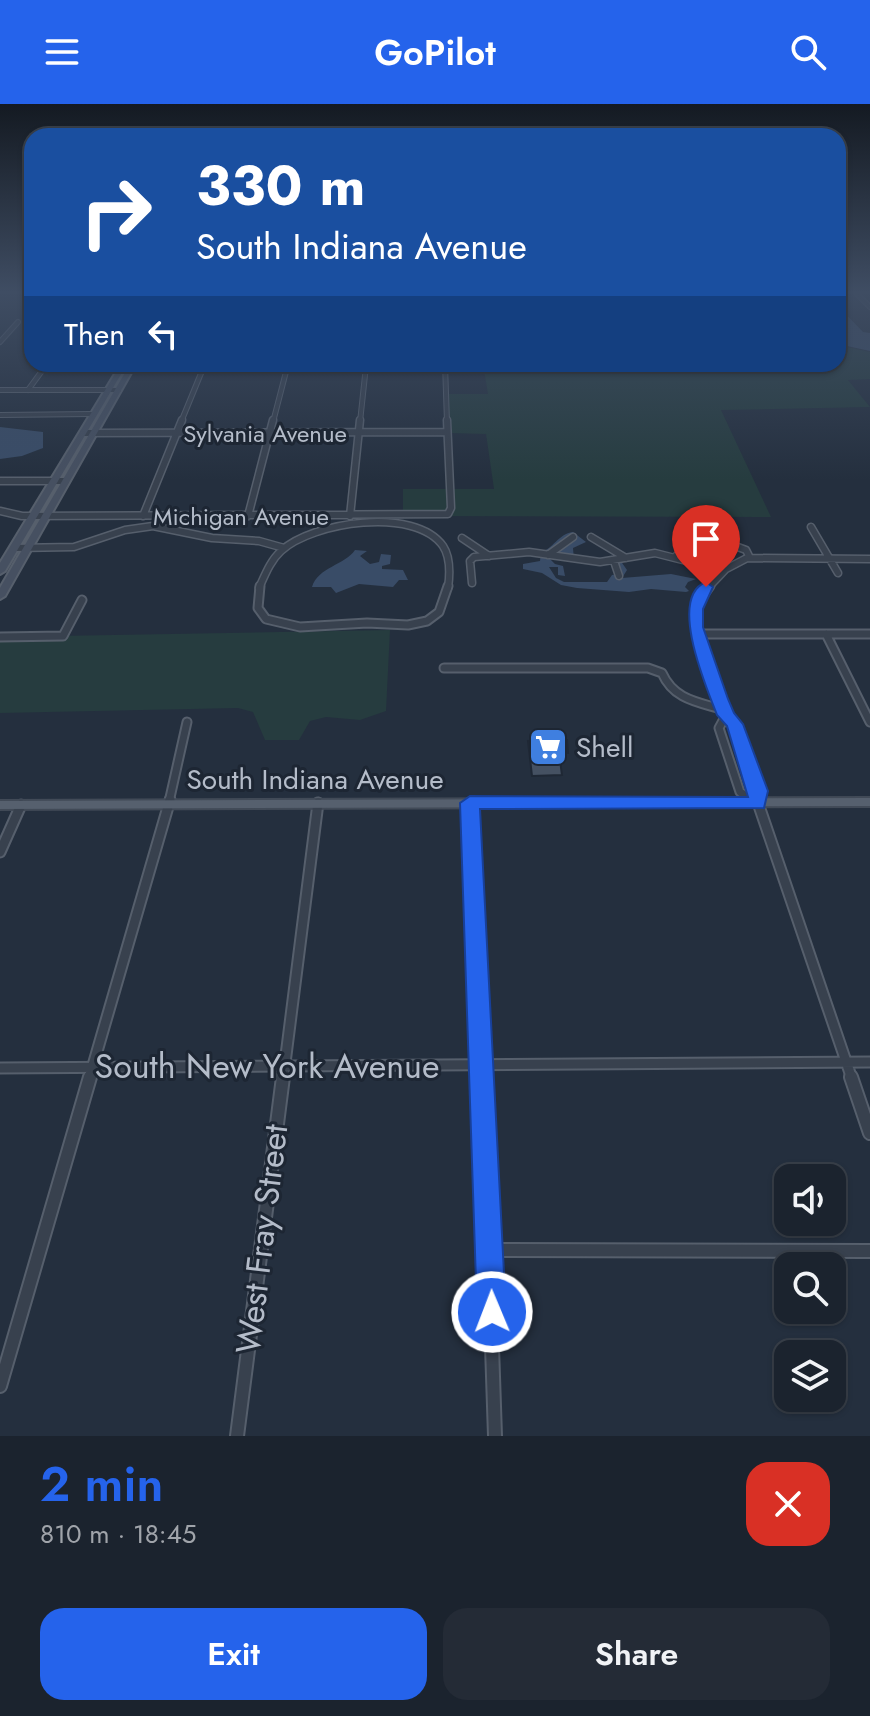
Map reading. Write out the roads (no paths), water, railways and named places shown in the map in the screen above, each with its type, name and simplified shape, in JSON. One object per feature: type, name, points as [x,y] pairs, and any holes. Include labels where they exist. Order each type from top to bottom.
[{"type":"main road","points":[[1,567],[93,414],[122,372]]},
{"type":"main road","points":[[0,596],[119,390],[125,372]]},
{"type":"main road","name":"South Indiana Avenue","points":[[0,805],[870,802]]},
{"type":"street","points":[[28,390],[41,372]]},
{"type":"street","points":[[143,516],[201,372]]},
{"type":"street","points":[[248,516],[286,372]]},
{"type":"street","points":[[350,516],[365,372]]},
{"type":"street","points":[[445,372],[447,432]]},
{"type":"street","points":[[0,390],[119,390]]},
{"type":"street","points":[[0,415],[93,414]]},
{"type":"street","name":"Sylvania Avenue","points":[[83,433],[447,432]]},
{"type":"street","name":"Michigan Avenue","points":[[0,511],[33,516],[449,513],[447,432]]},
{"type":"street","points":[[0,481],[66,481]]},
{"type":"street","points":[[14,548],[74,547],[125,530],[153,526],[212,538],[259,541],[284,548],[310,535],[341,526],[381,523],[418,529],[438,541],[450,563],[444,606],[433,619],[411,625],[366,622],[308,629],[277,624],[262,613],[259,597],[269,564],[284,548]]},
{"type":"street","points":[[811,527],[838,573]]},
{"type":"street","points":[[676,556],[707,536],[746,550],[750,558]]},
{"type":"street","points":[[548,555],[573,537]]},
{"type":"street","points":[[591,537],[626,558]]},
{"type":"street","points":[[462,538],[489,556]]},
{"type":"street","points":[[472,583],[470,561],[474,557],[522,552],[577,561],[614,561],[647,553],[676,556],[722,570]]},
{"type":"street","points":[[870,559],[737,560],[722,570],[700,595],[694,619],[725,712],[735,724],[758,791],[757,803],[870,1133]]},
{"type":"street","points":[[614,561],[619,576]]},
{"type":"street","points":[[0,637],[63,636],[82,600]]},
{"type":"street","points":[[698,634],[870,634]]},
{"type":"street","points":[[826,634],[870,722]]},
{"type":"street","points":[[444,668],[646,668],[662,673],[669,688],[677,695],[725,712]]},
{"type":"street","points":[[725,712],[719,728],[740,792],[757,803]]},
{"type":"street","points":[[0,1386],[169,804],[187,722]]},
{"type":"street","name":"West Fray Street","points":[[237,1436],[318,803]]},
{"type":"street","points":[[470,803],[491,1250],[495,1436]]},
{"type":"street","points":[[0,852],[21,805]]},
{"type":"street","name":"South New York Avenue","points":[[0,1068],[870,1062]]},
{"type":"street","points":[[491,1250],[870,1251]]},
{"type":"water","points":[[0,427],[43,432],[43,448],[22,456],[0,459]]},
{"type":"water","points":[[573,532],[586,542],[573,548],[574,560],[550,559],[563,566],[565,576],[558,575],[558,567],[549,567],[556,578],[564,582],[607,582],[612,575],[619,574],[613,562],[620,560],[627,570],[622,578],[671,574],[696,579],[688,582],[685,587],[689,591],[686,592],[651,589],[629,592],[561,585],[542,573],[523,569],[523,564],[540,561],[541,552]]},
{"type":"water","points":[[355,550],[367,551],[360,556],[370,564],[379,562],[381,554],[391,555],[390,564],[382,566],[382,569],[403,570],[408,580],[399,580],[393,587],[359,584],[336,593],[331,587],[312,587],[320,575]]},
{"type":"place","name":"Shell","points":[[548,747]]}]
